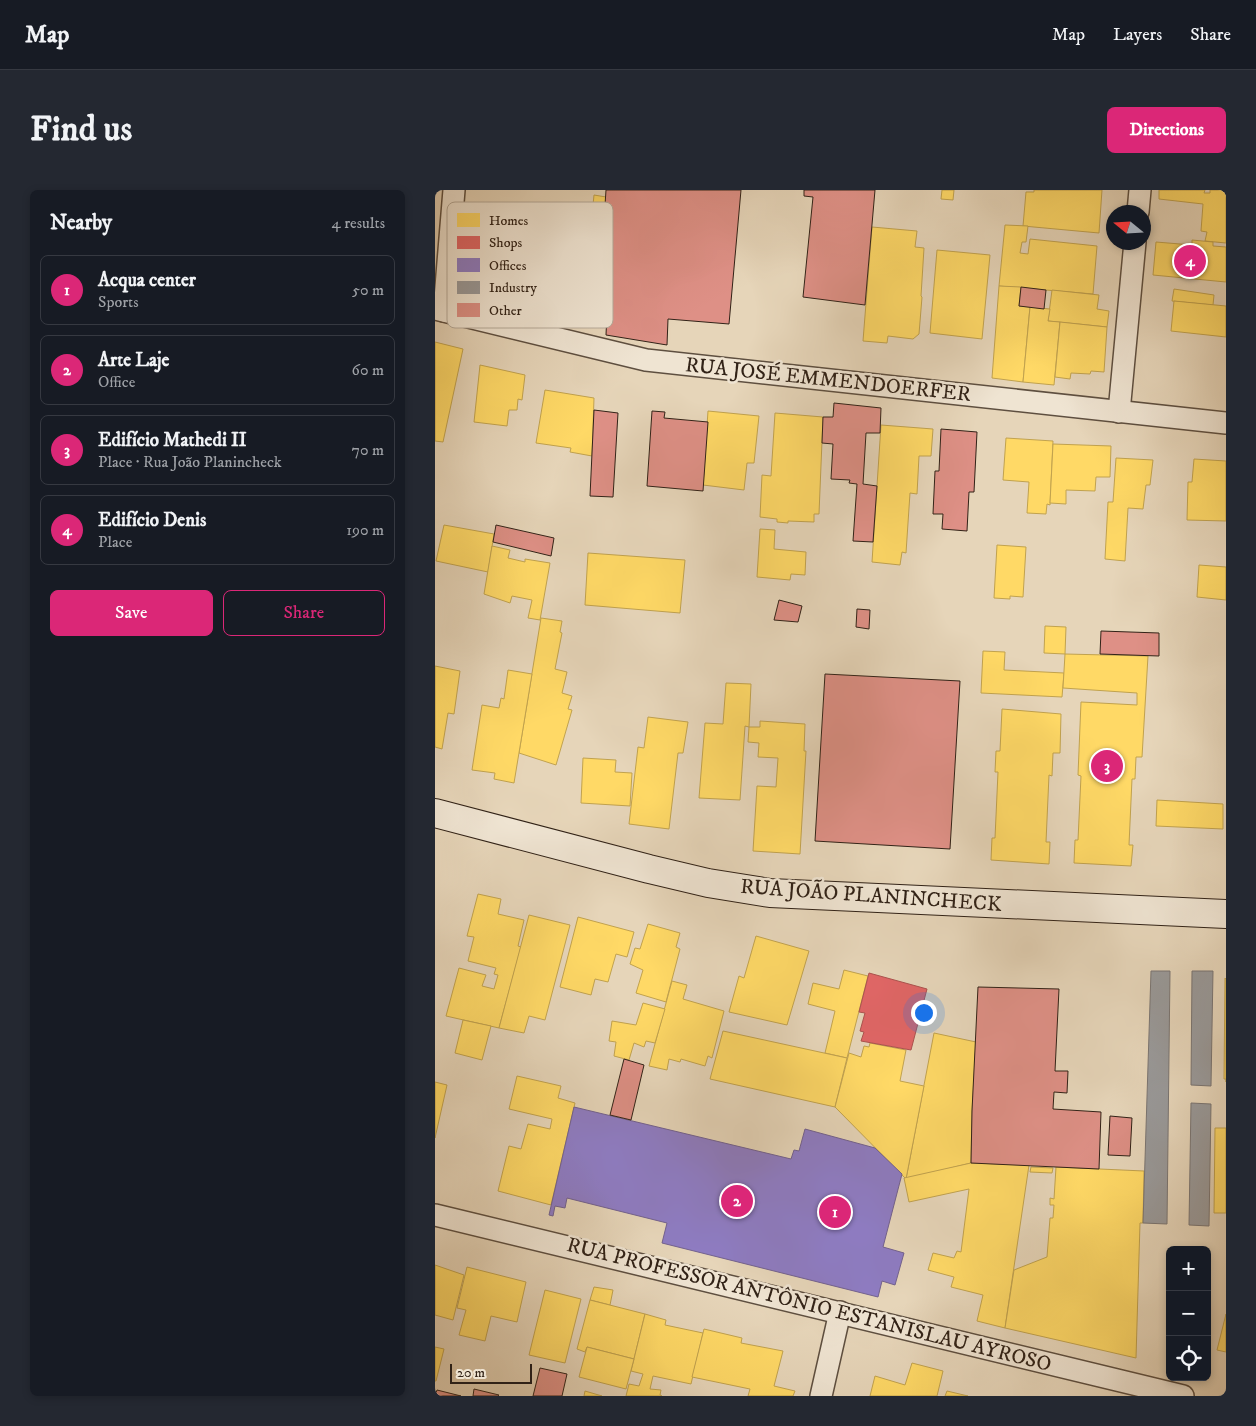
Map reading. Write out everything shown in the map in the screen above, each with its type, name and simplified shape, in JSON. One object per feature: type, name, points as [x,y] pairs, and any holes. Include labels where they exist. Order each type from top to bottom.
[{"type":"main road","name":"RUA JOÃO PLANINCHECK","points":[[435,813],[649,869],[708,883],[770,893],[1226,914]]},
{"type":"street","points":[[1139,205],[1140,190]]},
{"type":"street","points":[[439,310],[447,246]]},
{"type":"street","points":[[1119,412],[1134,250]]},
{"type":"street","name":"RUA JOSÉ EMMENDOERFER","points":[[514,328],[646,360],[1226,424]]},
{"type":"street","name":"RUA PROFESSOR ANTÔNIO ESTANISLAU AYROSO","points":[[435,1215],[1183,1396]]},
{"type":"street","points":[[821,1396],[840,1312]]},
{"type":"building: Homes","points":[[942,190],[954,190],[953,200],[941,199]]},
{"type":"building: Homes","points":[[1034,190],[1102,190],[1099,233],[1023,226],[1026,192],[1034,192]]},
{"type":"building: Homes","points":[[1159,190],[1205,190],[1204,193],[1210,193],[1210,190],[1226,190],[1226,243],[1205,241],[1207,232],[1201,231],[1203,204],[1159,199]]},
{"type":"building: Homes","points":[[594,195],[606,197],[606,202],[593,202]]},
{"type":"building: Homes","points":[[1005,225],[1028,226],[1026,242],[1022,242],[1020,253],[1028,254],[1030,239],[1097,246],[1093,294],[999,286]]},
{"type":"building: Homes","points":[[872,227],[917,231],[915,247],[924,248],[919,334],[913,339],[888,336],[887,343],[863,341]]},
{"type":"building: Homes","points":[[1192,240],[1213,242],[1213,246],[1226,247],[1226,282],[1153,275],[1156,242],[1192,245]]},
{"type":"building: Homes","points":[[937,250],[990,255],[982,339],[930,333]]},
{"type":"building: Homes","points":[[999,286],[1021,287],[1019,306],[1030,307],[1023,382],[992,378]]},
{"type":"building: Homes","points":[[1174,289],[1214,295],[1213,305],[1172,301]]},
{"type":"building: Homes","points":[[1052,290],[1099,295],[1097,309],[1109,311],[1107,327],[1048,321]]},
{"type":"building: Homes","points":[[1174,301],[1226,306],[1226,337],[1171,331]]},
{"type":"building: Homes","points":[[1030,307],[1050,309],[1048,321],[1060,322],[1054,385],[1023,382]]},
{"type":"building: Homes","points":[[1060,322],[1107,327],[1104,372],[1091,371],[1090,374],[1071,373],[1070,379],[1055,377]]},
{"type":"building: Homes","points":[[435,342],[463,349],[443,442],[435,441]]},
{"type":"building: Homes","points":[[480,365],[525,375],[522,400],[518,399],[517,410],[509,410],[507,426],[474,422]]},
{"type":"building: Homes","points":[[545,390],[594,398],[592,456],[570,452],[571,448],[536,443]]},
{"type":"building: Homes","points":[[708,411],[759,416],[754,463],[747,463],[744,490],[703,485]]},
{"type":"building: Homes","points":[[775,413],[823,417],[819,514],[814,514],[814,522],[777,522],[777,519],[760,517],[762,475],[771,476]]},
{"type":"building: Homes","points":[[881,425],[933,429],[931,456],[919,456],[917,494],[910,493],[906,553],[902,552],[900,565],[872,562]]},
{"type":"building: Homes","points":[[1006,438],[1053,441],[1050,505],[1047,504],[1046,514],[1027,513],[1029,482],[1003,480]]},
{"type":"building: Homes","points":[[1053,444],[1111,446],[1110,477],[1096,477],[1095,491],[1066,490],[1066,504],[1050,503]]},
{"type":"building: Homes","points":[[1116,458],[1153,460],[1150,485],[1146,485],[1143,509],[1128,508],[1125,561],[1105,559],[1108,502],[1113,502]]},
{"type":"building: Homes","points":[[1194,459],[1226,461],[1226,521],[1187,520],[1188,482],[1192,482]]},
{"type":"building: Homes","points":[[444,525],[494,534],[488,572],[436,561]]},
{"type":"building: Homes","points":[[760,529],[775,530],[774,549],[806,552],[805,575],[791,574],[790,580],[757,577]]},
{"type":"building: Homes","points":[[997,545],[1026,547],[1023,597],[1010,596],[1010,599],[994,598]]},
{"type":"building: Homes","points":[[492,546],[510,550],[508,558],[525,562],[525,559],[550,563],[540,620],[528,618],[532,600],[512,596],[510,603],[484,594]]},
{"type":"building: Homes","points":[[588,553],[685,560],[680,613],[585,605]]},
{"type":"building: Homes","points":[[1199,565],[1226,567],[1226,600],[1197,597]]},
{"type":"building: Homes","points":[[541,618],[562,621],[560,632],[562,633],[555,669],[567,672],[562,693],[572,696],[568,709],[572,710],[556,765],[519,753]]},
{"type":"building: Homes","points":[[1045,626],[1066,627],[1065,654],[1044,653]]},
{"type":"building: Homes","points":[[983,651],[1005,652],[1004,670],[1064,673],[1062,697],[981,693]]},
{"type":"building: Homes","points":[[1065,654],[1148,656],[1142,757],[1136,757],[1135,779],[1132,779],[1129,845],[1133,845],[1131,866],[1074,863],[1075,840],[1078,840],[1081,776],[1078,775],[1081,702],[1137,705],[1137,693],[1063,688]]},
{"type":"building: Homes","points":[[435,666],[460,671],[454,714],[448,713],[442,749],[435,747]]},
{"type":"building: Homes","points":[[508,670],[532,674],[514,783],[494,779],[495,773],[472,770],[482,705],[499,708],[501,698],[504,699]]},
{"type":"building: Homes","points":[[726,683],[751,684],[749,727],[745,726],[740,800],[699,798],[705,723],[723,724]]},
{"type":"building: Homes","points":[[1002,709],[1061,714],[1060,753],[1053,753],[1052,776],[1049,775],[1046,842],[1050,842],[1049,864],[991,860],[992,838],[995,838],[998,772],[995,772],[996,751],[1000,751]]},
{"type":"building: Homes","points":[[648,717],[688,722],[683,753],[678,753],[669,829],[629,824],[638,747],[644,748]]},
{"type":"building: Homes","points":[[760,721],[805,724],[804,751],[806,751],[800,854],[753,851],[757,786],[776,787],[778,758],[758,757],[759,743],[748,742],[749,727],[760,727]]},
{"type":"building: Homes","points":[[583,758],[616,760],[615,772],[632,773],[630,806],[581,803]]},
{"type":"building: Homes","points":[[1157,800],[1223,804],[1223,829],[1156,826]]},
{"type":"building: Homes","points":[[478,894],[501,899],[498,914],[524,920],[518,946],[521,947],[499,1028],[446,1016],[459,968],[486,975],[482,986],[494,989],[498,975],[494,974],[496,968],[468,961],[474,937],[467,936]]},
{"type":"building: Homes","points":[[529,915],[570,925],[545,1020],[529,1016],[524,1033],[499,1028]]},
{"type":"building: Homes","points":[[578,917],[634,932],[627,957],[616,954],[608,982],[595,979],[591,995],[560,987]]},
{"type":"building: Homes","points":[[648,924],[680,933],[676,947],[680,949],[666,1002],[636,993],[643,970],[630,964],[635,948],[640,949]]},
{"type":"building: Homes","points":[[756,936],[809,951],[787,1025],[729,1012],[739,976],[744,978]]},
{"type":"building: Homes","points":[[844,970],[868,976],[847,1058],[825,1053],[835,1011],[808,1004],[813,983],[839,989]]},
{"type":"building: Homes","points":[[1225,978],[1226,1079],[1224,1079]]},
{"type":"building: Homes","points":[[672,981],[687,985],[683,999],[724,1011],[712,1058],[708,1056],[705,1066],[681,1059],[680,1062],[669,1059],[667,1070],[649,1066]]},
{"type":"building: Homes","points":[[643,1003],[665,1009],[655,1043],[646,1041],[644,1047],[634,1043],[629,1060],[614,1056],[616,1042],[609,1041],[612,1021],[636,1025]]},
{"type":"building: Homes","points":[[463,1020],[491,1026],[482,1060],[455,1053]]},
{"type":"building: Homes","points":[[723,1031],[847,1058],[835,1107],[710,1079]]},
{"type":"building: Homes","points":[[934,1033],[976,1042],[971,1163],[906,1179]]},
{"type":"building: Homes","points":[[870,1043],[906,1050],[900,1081],[924,1086],[906,1179],[835,1107],[849,1053],[861,1057],[864,1046],[869,1047]]},
{"type":"building: Homes","points":[[517,1076],[561,1086],[558,1098],[575,1103],[551,1205],[498,1191],[509,1146],[521,1149],[528,1124],[550,1129],[552,1119],[509,1109]]},
{"type":"building: Homes","points":[[435,1082],[447,1085],[435,1138]]},
{"type":"building: Homes","points":[[1215,1128],[1226,1128],[1226,1213],[1214,1213]]},
{"type":"building: Homes","points":[[971,1163],[1029,1165],[1005,1328],[977,1321],[983,1295],[951,1287],[954,1277],[928,1270],[933,1253],[954,1258],[957,1251],[961,1252],[969,1189],[909,1202],[904,1178]]},
{"type":"building: Homes","points":[[1031,1167],[1053,1168],[1052,1173],[1030,1172]]},
{"type":"building: Homes","points":[[1056,1167],[1144,1171],[1143,1223],[1140,1223],[1136,1358],[1005,1328],[1014,1270],[1047,1257],[1050,1218],[1053,1218],[1054,1205],[1050,1205],[1050,1198],[1054,1199]]},
{"type":"building: Homes","points":[[435,1265],[464,1275],[453,1320],[435,1315]]},
{"type":"building: Homes","points":[[467,1267],[526,1282],[517,1322],[491,1316],[485,1341],[459,1335],[466,1310],[457,1308]]},
{"type":"building: Homes","points":[[594,1287],[613,1290],[610,1305],[590,1300]]},
{"type":"building: Homes","points":[[545,1290],[581,1299],[565,1363],[529,1355]]},
{"type":"building: Homes","points":[[590,1300],[645,1314],[634,1359],[587,1347],[585,1352],[577,1349]]},
{"type":"building: Homes","points":[[645,1314],[666,1320],[665,1325],[703,1333],[691,1384],[653,1376],[650,1389],[661,1390],[660,1395],[662,1396],[626,1396],[629,1384],[639,1386],[643,1374],[631,1371]]},
{"type":"building: Homes","points":[[1226,1314],[1226,1352],[1217,1350]]},
{"type":"building: Homes","points":[[704,1329],[742,1338],[741,1343],[783,1351],[774,1386],[795,1391],[793,1396],[748,1396],[750,1389],[692,1377]]},
{"type":"building: Homes","points":[[435,1347],[444,1349],[436,1381],[435,1381]]},
{"type":"building: Homes","points":[[587,1347],[634,1359],[626,1389],[579,1377]]},
{"type":"building: Homes","points":[[912,1363],[943,1371],[937,1396],[870,1396],[875,1376],[905,1385]]},
{"type":"building: Homes","points":[[585,1391],[602,1396],[584,1396]]},
{"type":"building: Homes","points":[[947,1391],[968,1396],[945,1396]]},
{"type":"building: Shops","points":[[869,973],[927,989],[911,1050],[861,1041],[864,1032],[860,1031],[865,1013],[859,1012]]},
{"type":"building: Offices","points":[[574,1107],[791,1159],[794,1150],[799,1151],[805,1129],[875,1148],[902,1174],[883,1247],[904,1253],[895,1285],[882,1281],[878,1297],[662,1243],[667,1223],[567,1198],[565,1208],[555,1206],[553,1216],[549,1215]]},
{"type":"building: Industry","points":[[1151,971],[1170,971],[1167,1224],[1143,1223]]},
{"type":"building: Industry","points":[[1192,971],[1213,971],[1211,1086],[1191,1085]]},
{"type":"building: Industry","points":[[1191,1103],[1211,1104],[1209,1226],[1189,1225]]},
{"type":"building: Other","points":[[606,190],[741,190],[729,324],[668,319],[667,345],[606,335],[606,328],[613,328],[613,202],[605,202]]},
{"type":"building: Other","points":[[804,190],[875,190],[865,305],[803,297],[813,197],[804,196]]},
{"type":"building: Other","points":[[1021,287],[1046,290],[1044,309],[1019,306]]},
{"type":"building: Other","points":[[834,403],[881,408],[880,433],[866,433],[863,484],[877,486],[873,542],[853,541],[857,484],[849,483],[850,480],[831,479],[833,444],[822,443],[823,417],[833,417]]},
{"type":"building: Other","points":[[594,410],[618,413],[613,497],[590,496]]},
{"type":"building: Other","points":[[652,411],[665,412],[664,418],[708,422],[703,491],[647,486]]},
{"type":"building: Other","points":[[941,429],[977,432],[974,492],[969,492],[967,531],[942,529],[943,514],[933,514],[935,471],[939,471]]},
{"type":"building: Other","points":[[496,525],[554,538],[551,556],[493,542]]},
{"type":"building: Other","points":[[779,600],[802,606],[798,622],[774,620]]},
{"type":"building: Other","points":[[857,609],[870,610],[869,629],[856,627]]},
{"type":"building: Other","points":[[1101,631],[1159,633],[1159,656],[1100,654]]},
{"type":"building: Other","points":[[825,674],[960,681],[950,849],[815,841]]},
{"type":"building: Other","points":[[978,987],[1059,989],[1055,1071],[1068,1071],[1067,1093],[1054,1092],[1053,1109],[1101,1112],[1099,1169],[971,1163]]},
{"type":"building: Other","points":[[624,1059],[644,1065],[631,1120],[610,1115]]},
{"type":"building: Other","points":[[1110,1116],[1132,1118],[1130,1156],[1108,1155]]},
{"type":"building: Other","points":[[540,1368],[567,1374],[562,1396],[533,1396]]},
{"type":"building: Other","points":[[474,1389],[499,1395],[473,1396]]},
{"type":"building: Other","points":[[437,1390],[461,1396],[435,1396]]},
{"type":"place","name":"Edifício Denis","points":[[1190,261]]},
{"type":"place","name":"Edifício Mathedi II","points":[[1107,766]]},
{"type":"place","name":"Arte Laje","points":[[737,1201]]},
{"type":"place","name":"Acqua center","points":[[835,1212]]}]
